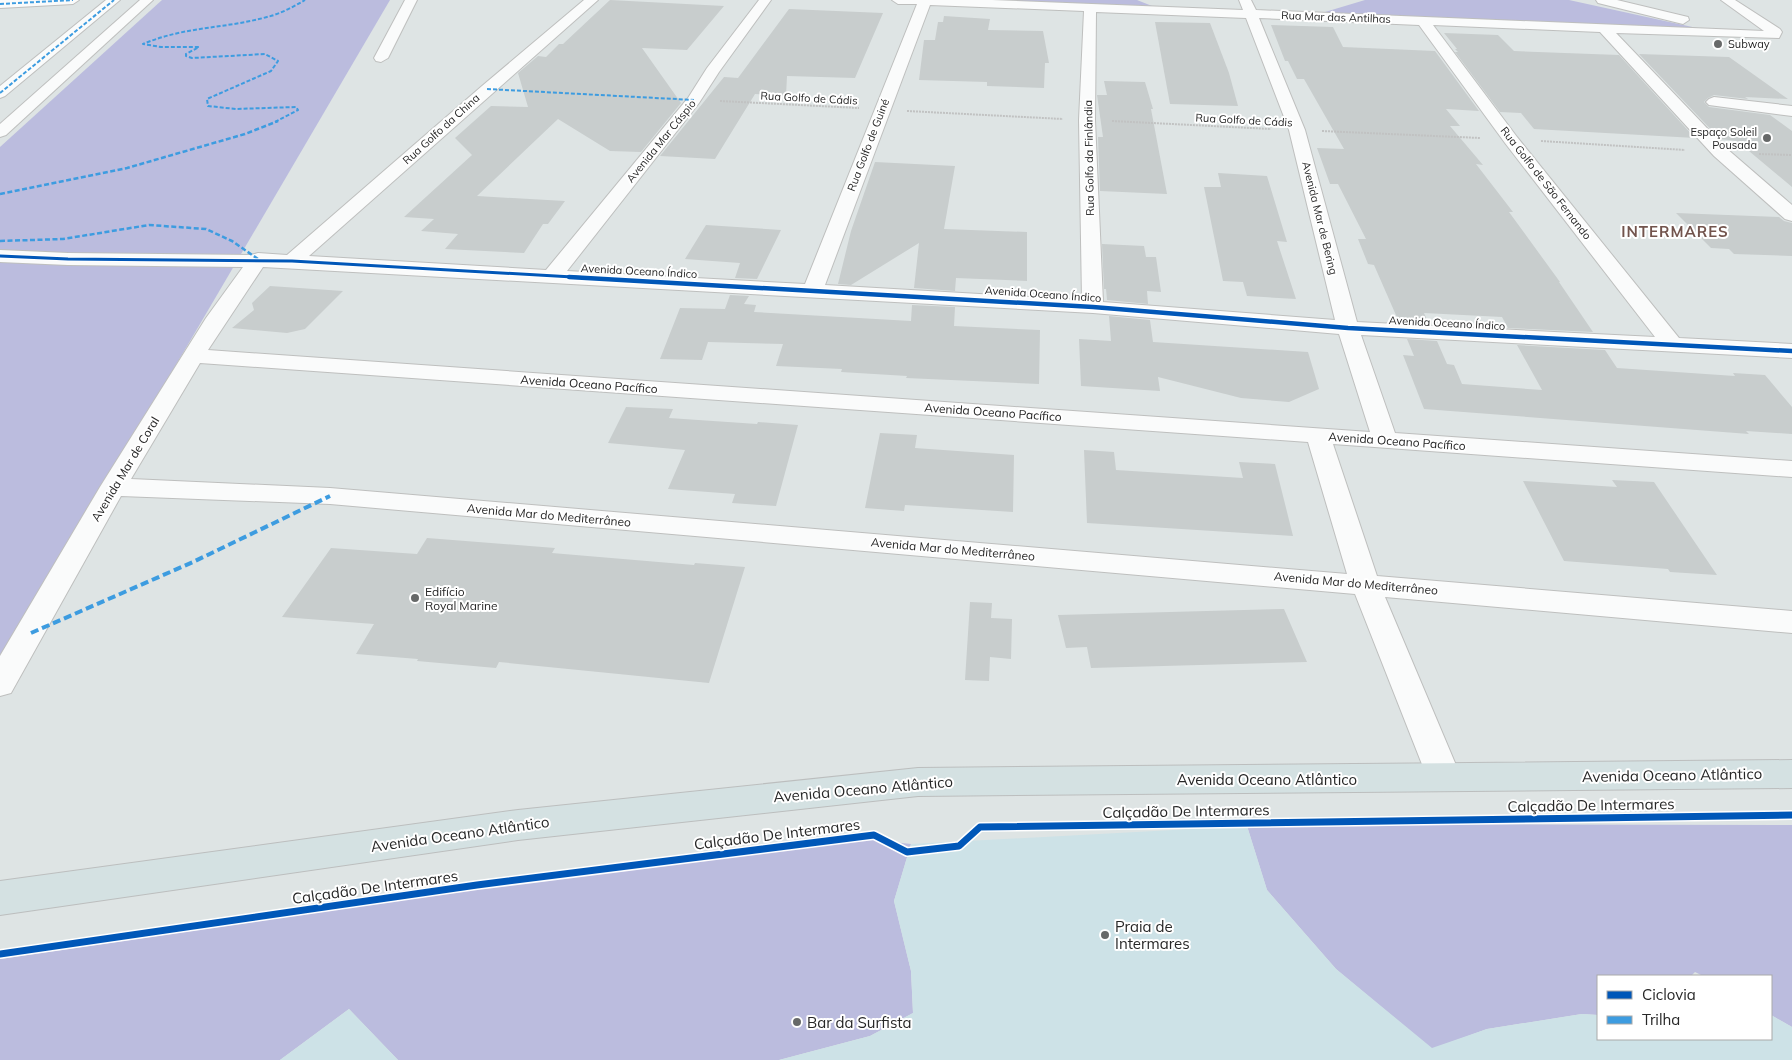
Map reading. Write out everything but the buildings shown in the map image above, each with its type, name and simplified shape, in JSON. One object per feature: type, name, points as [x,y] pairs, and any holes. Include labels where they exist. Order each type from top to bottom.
[{"type":"main road","name":"Avenida Oceano Atlântico","points":[[0,898],[518,825],[918,782],[1792,774]]},
{"type":"street","points":[[0,4],[73,0]]},
{"type":"street","points":[[0,93],[114,0]]},
{"type":"street","points":[[0,132],[147,0]]},
{"type":"street","points":[[381,58],[411,0]]},
{"type":"street","name":"Rua Golfo da China","points":[[292,261],[487,89],[592,0]]},
{"type":"street","name":"Avenida Mar Cáspio","points":[[552,277],[694,100],[712,71],[765,0]]},
{"type":"street","name":"Rua Mar das Antilhas","points":[[898,0],[1201,12],[1247,7],[1291,16],[1741,35]]},
{"type":"street","points":[[1163,0],[1201,12]]},
{"type":"street","points":[[1602,0],[1741,35],[1781,32]]},
{"type":"street","points":[[1727,0],[1781,32]]},
{"type":"street","points":[[1750,0],[1781,32]]},
{"type":"street","name":"Rua Golfo de Guiné","points":[[813,290],[925,1]]},
{"type":"street","points":[[1291,16],[1331,3]]},
{"type":"street","name":"Avenida Mar de Bering","points":[[1247,7],[1298,130],[1348,328],[1384,440]]},
{"type":"street","name":"Rua Golfo da Finlândia","points":[[1090,8],[1087,120],[1093,307]]},
{"type":"street","name":"Rua Golfo de São Fernando","points":[[1423,21],[1511,140],[1672,344]]},
{"type":"street","points":[[1604,28],[1720,152],[1792,215]]},
{"type":"street","points":[[1714,102],[1792,111]]},
{"type":"street","name":"Avenida Oceano Índico","points":[[0,256],[68,259],[292,261],[1093,307],[1348,328],[1792,351]]},
{"type":"street","name":"Avenida Mar de Coral","points":[[0,684],[113,487],[217,318],[258,260]]},
{"type":"street","name":"Avenida Oceano Pacífico","points":[[193,356],[1792,470]]},
{"type":"street","points":[[1318,435],[1365,584],[1444,777]]},
{"type":"street","name":"Avenida Mar do Mediterrâneo","points":[[113,487],[340,497],[1792,622]]},
{"type":"shaded area","points":[[162,0],[390,0],[0,665],[0,147]]},
{"type":"shaded area","points":[[994,0],[1137,0],[1152,6]]},
{"type":"shaded area","points":[[1365,0],[1569,0],[1706,30],[1315,15]]},
{"type":"shaded area","points":[[1336,824],[1792,825],[1792,1027],[1772,1016],[1772,975],[1701,975],[1695,972],[1692,975],[1597,975],[1597,1015],[1582,1014],[1487,1029],[1432,1049],[1336,969],[1267,890],[1247,826]]},
{"type":"shaded area","points":[[840,836],[911,844],[894,901],[911,971],[913,1013],[870,1036],[779,1060],[398,1060],[349,1009],[280,1060],[0,1060],[0,959]]},
{"type":"sand","name":"Praia de Intermares","points":[[1247,826],[1267,890],[1336,969],[1432,1048],[1487,1029],[1582,1014],[1597,1015],[1597,1040],[1772,1040],[1772,1016],[1792,1027],[1792,1060],[779,1060],[870,1036],[913,1013],[911,971],[894,901],[911,844]]},
{"type":"sand","points":[[349,1009],[398,1060],[280,1060]]},
{"type":"marked path","points":[[0,4],[73,0]]},
{"type":"marked path","points":[[0,93],[114,0]]},
{"type":"marked path","points":[[0,194],[127,168],[245,134],[276,122],[298,110],[296,107],[236,109],[208,106],[207,99],[271,71],[278,61],[265,54],[192,58],[186,56],[186,54],[199,47],[161,47],[143,44],[162,36],[183,31],[246,22],[266,17],[286,11],[305,0]]},
{"type":"marked path","points":[[487,89],[694,100]]},
{"type":"marked path","points":[[0,241],[63,239],[149,225],[206,229],[232,241],[258,259]]},
{"type":"marked path","points":[[31,633],[193,562],[330,496]]},
{"type":"cycle path","points":[[0,256],[68,259],[292,261],[1093,307],[1348,328],[1792,351]]},
{"type":"cycle path","name":"Calçadão De Intermares","points":[[0,954],[477,885],[874,835],[907,852],[959,846],[980,827],[1792,815]]},
{"type":"place","name":"Subway","points":[[1718,44]]},
{"type":"place","name":"Espaço Soleil Pousada","points":[[1767,138]]},
{"type":"place","name":"Edifício Royal Marine","points":[[415,598]]},
{"type":"place","name":"Praia de Intermares","points":[[1105,935]]},
{"type":"place","name":"Bar da Surfista","points":[[797,1022]]},
{"type":"district","name":"INTERMARES","points":[[1675,231]]}]
